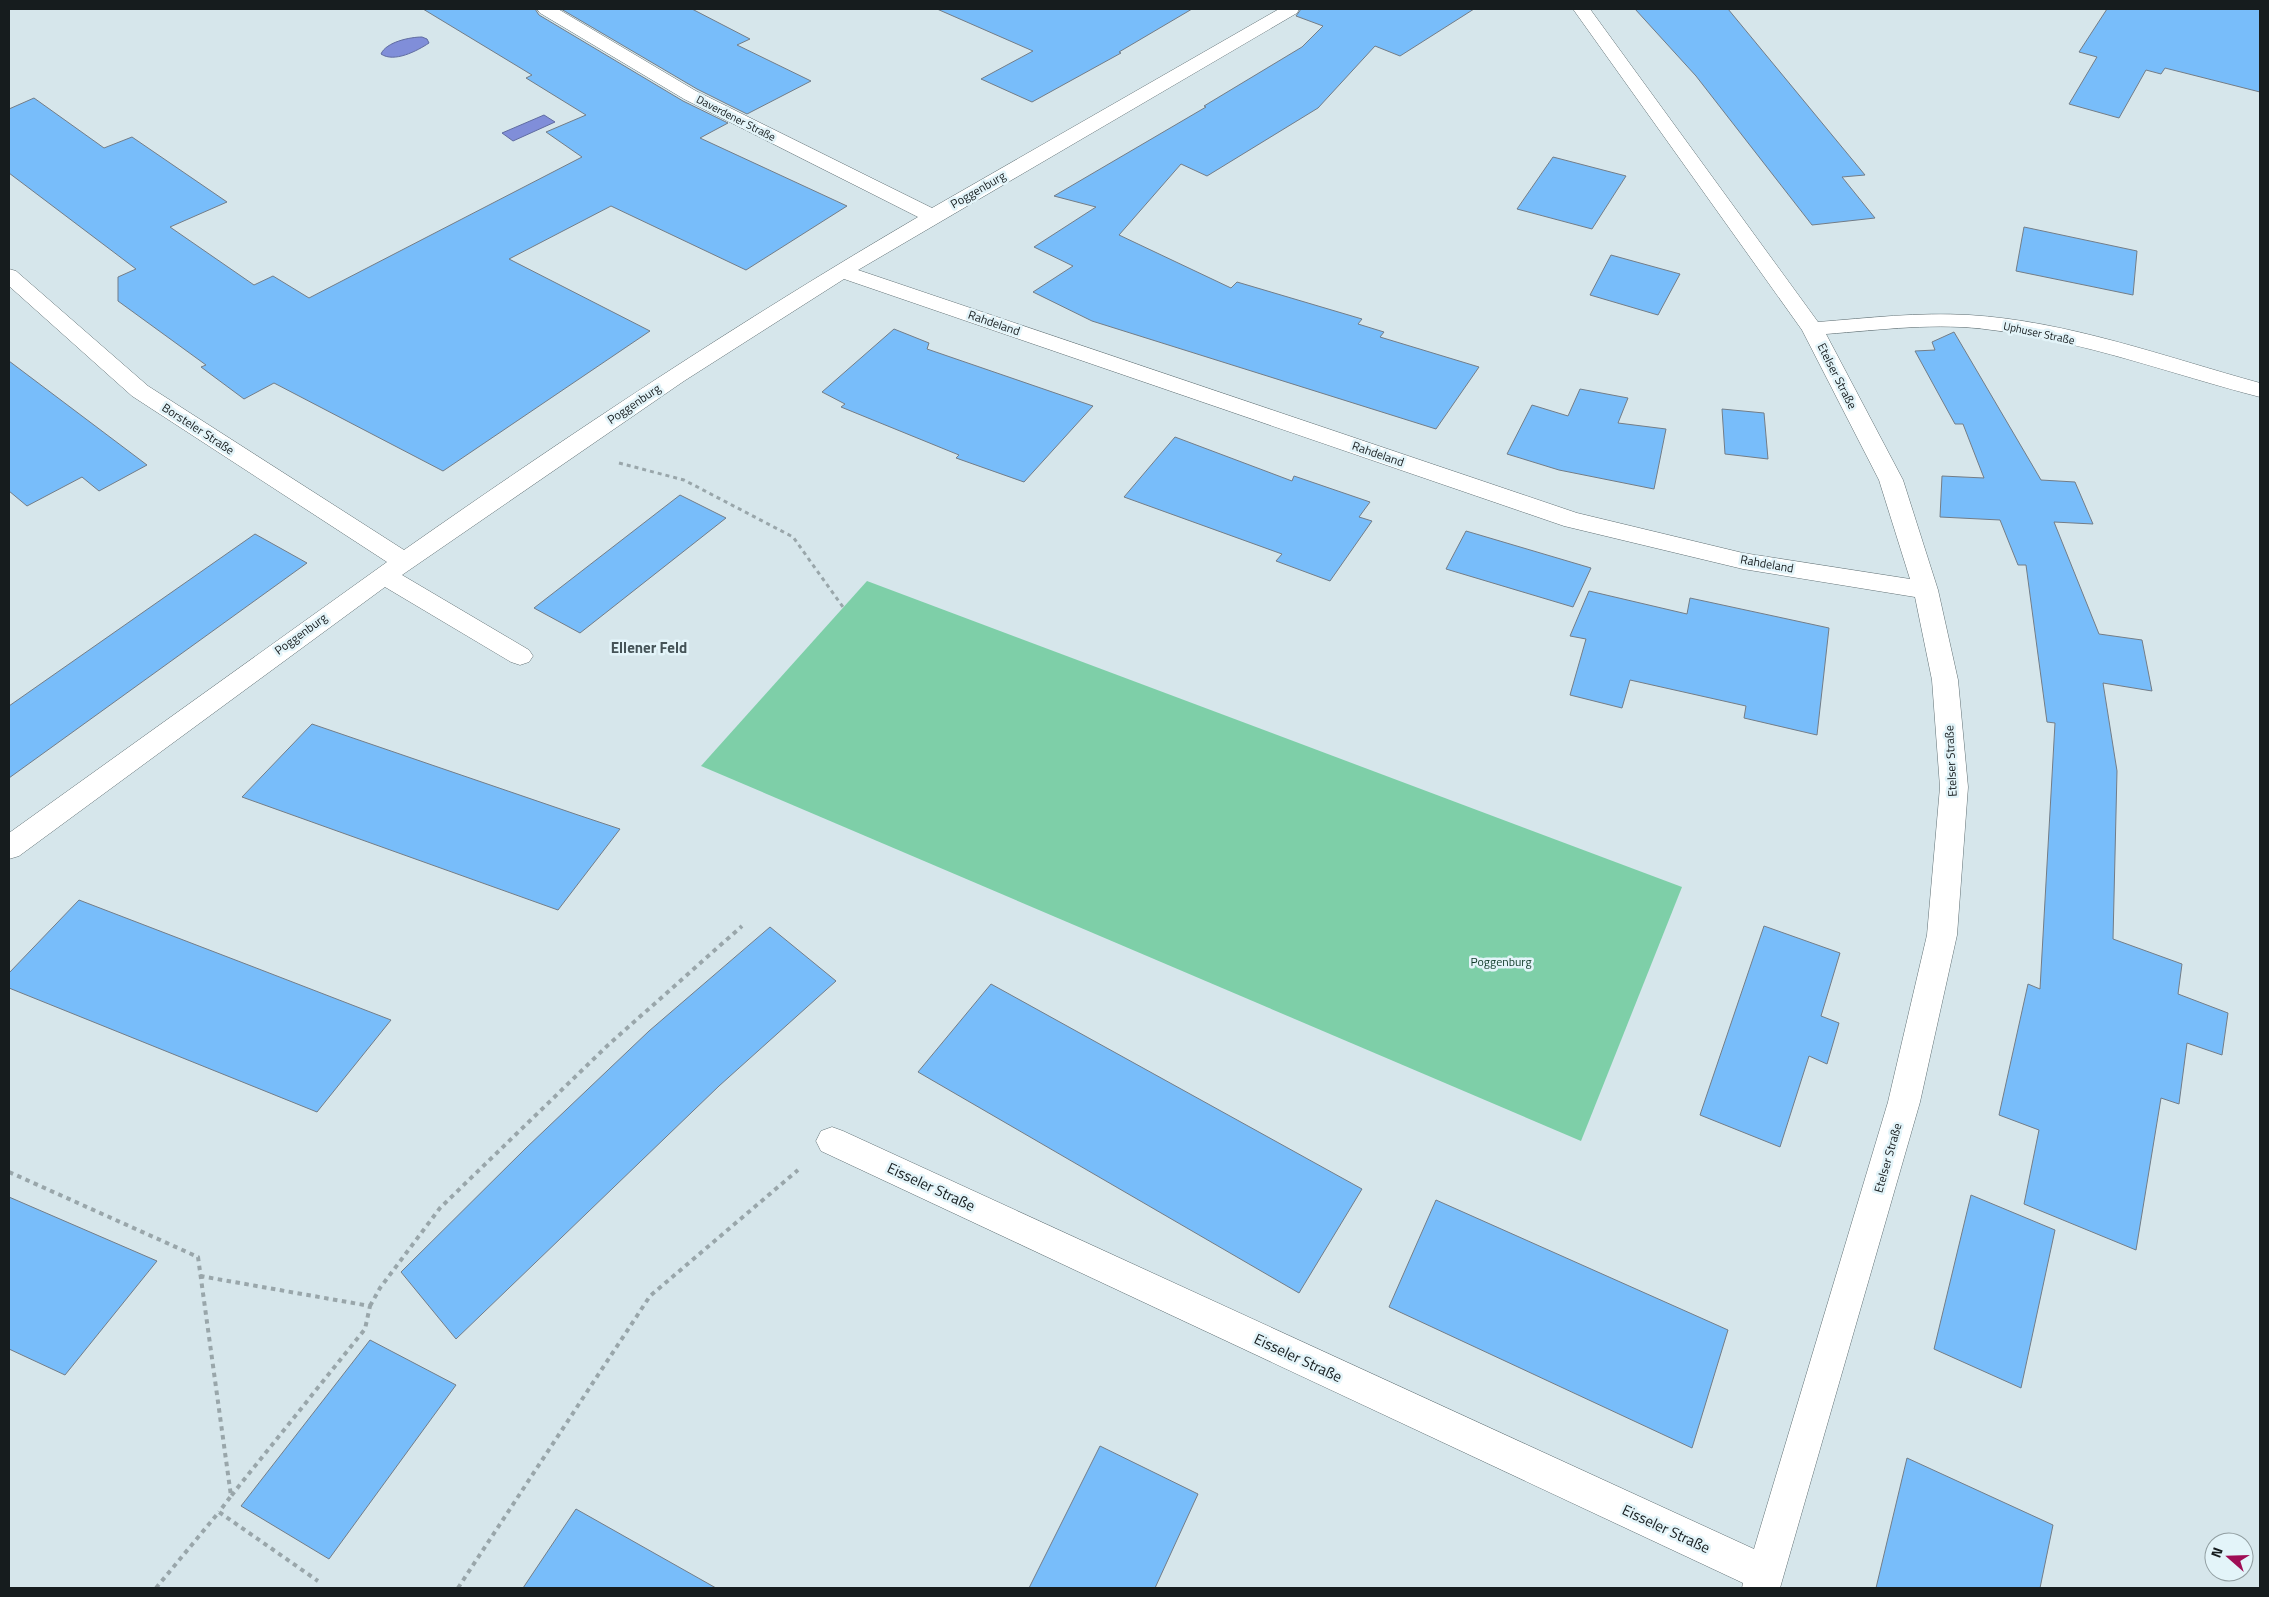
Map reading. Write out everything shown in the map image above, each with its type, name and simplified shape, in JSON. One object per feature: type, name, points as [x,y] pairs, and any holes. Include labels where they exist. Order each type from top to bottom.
[{"type":"street","name":"Daverdener Straße","points":[[546,9],[690,95],[932,216]]},
{"type":"street","name":"Poggenburg","points":[[9,848],[393,568],[677,375],[932,216],[1291,9]]},
{"type":"street","name":"Etelser Straße","points":[[1582,9],[1812,329],[1891,480],[1926,590],[1945,680],[1954,787],[1942,935],[1904,1102],[1763,1581]]},
{"type":"street","name":"Rahdeland","points":[[842,271],[1572,520],[1743,561],[1926,590]]},
{"type":"street","name":"Borsteler Straße","points":[[9,275],[140,391],[520,656]]},
{"type":"street","name":"Uphuser Straße","points":[[1812,329],[1902,322],[1990,323],[2088,343],[2260,390]]},
{"type":"street","name":"Eisseler Straße","points":[[832,1142],[1763,1581]]},
{"type":"path","points":[[565,450],[649,469],[684,480],[794,537],[843,607]]},
{"type":"path","points":[[156,1588],[365,1329],[370,1306],[380,1288],[440,1208],[607,1046],[742,926]]},
{"type":"path","points":[[458,1588],[650,1296],[832,1142]]},
{"type":"path","points":[[9,1172],[198,1257],[231,1496]]},
{"type":"path","points":[[200,1276],[370,1306]]},
{"type":"path","points":[[219,1512],[318,1581]]},
{"type":"green space","name":"Poggenburg","points":[[867,581],[1682,887],[1581,1141],[701,766]]},
{"type":"water","points":[[422,37],[427,39],[429,43],[405,55],[392,57],[381,54],[393,43]]},
{"type":"water","points":[[544,115],[555,122],[513,141],[502,133]]},
{"type":"building","points":[[423,9],[535,9],[539,15],[683,101],[728,123],[700,138],[847,206],[746,270],[611,206],[509,259],[650,331],[443,471],[274,383],[244,399],[201,367],[206,365],[118,301],[118,277],[136,269],[9,173],[9,109],[34,98],[104,148],[132,137],[227,202],[170,227],[254,285],[273,276],[309,298],[582,157],[546,132],[586,115],[526,78],[532,75]]},
{"type":"building","points":[[561,9],[692,9],[750,39],[737,45],[811,81],[747,114],[697,89]]},
{"type":"building","points":[[937,9],[1192,9],[1119,52],[1121,53],[1032,102],[981,79],[1033,51]]},
{"type":"building","points":[[1301,9],[1474,9],[1400,56],[1375,46],[1318,108],[1207,176],[1181,164],[1119,235],[1231,288],[1237,282],[1362,319],[1358,324],[1384,332],[1380,337],[1479,367],[1436,429],[1092,321],[1033,292],[1073,266],[1034,247],[1096,207],[1054,196],[1206,107],[1204,106],[1302,47],[1323,26],[1296,16]]},
{"type":"building","points":[[1635,9],[1728,9],[1865,175],[1842,177],[1875,218],[1812,225],[1696,76]]},
{"type":"building","points":[[2107,9],[2260,9],[2260,92],[2165,68],[2161,74],[2146,70],[2119,118],[2069,104],[2097,57],[2079,52]]},
{"type":"building","points":[[1553,157],[1626,176],[1592,229],[1517,209]]},
{"type":"building","points":[[2024,227],[2137,251],[2133,295],[2016,271]]},
{"type":"building","points":[[1611,255],[1680,274],[1658,315],[1590,295]]},
{"type":"building","points":[[894,329],[929,343],[927,349],[1093,406],[1024,482],[956,458],[959,455],[841,407],[845,404],[822,392]]},
{"type":"building","points":[[1954,332],[2041,480],[2075,482],[2093,524],[2054,522],[2099,634],[2142,640],[2152,691],[2103,683],[2117,771],[2113,939],[2182,964],[2178,994],[2228,1013],[2222,1055],[2187,1043],[2179,1104],[2161,1098],[2136,1250],[2024,1204],[2039,1130],[1999,1115],[2028,984],[2040,989],[2055,723],[2047,722],[2026,565],[2018,565],[2000,520],[1940,517],[1942,476],[1984,478],[1963,424],[1955,424],[1915,351],[1935,350],[1932,342]]},
{"type":"building","points":[[9,361],[147,465],[99,491],[82,477],[27,506],[9,491]]},
{"type":"building","points":[[1580,389],[1628,398],[1618,423],[1666,429],[1654,489],[1559,470],[1507,454],[1532,405],[1568,416]]},
{"type":"building","points":[[1722,409],[1764,413],[1768,459],[1725,454]]},
{"type":"building","points":[[1175,437],[1292,481],[1294,476],[1370,502],[1359,517],[1372,521],[1330,581],[1276,561],[1282,554],[1124,497]]},
{"type":"building","points":[[680,495],[726,518],[580,633],[534,608]]},
{"type":"building","points":[[1466,531],[1591,568],[1573,607],[1446,569]]},
{"type":"building","points":[[255,534],[307,563],[9,778],[9,706]]},
{"type":"building","points":[[1589,591],[1687,614],[1690,598],[1829,628],[1817,735],[1744,718],[1746,706],[1630,680],[1622,708],[1570,695],[1586,639],[1570,636]]},
{"type":"building","points":[[312,724],[620,829],[558,910],[242,797]]},
{"type":"building","points":[[79,900],[391,1020],[317,1112],[9,988],[9,973]]},
{"type":"building","points":[[1764,926],[1840,953],[1821,1016],[1839,1023],[1827,1064],[1809,1056],[1780,1147],[1700,1115]]},
{"type":"building","points":[[770,927],[836,981],[719,1086],[456,1339],[401,1272],[526,1148],[649,1031]]},
{"type":"building","points":[[991,984],[1362,1189],[1299,1293],[918,1072]]},
{"type":"building","points":[[1971,1195],[2055,1230],[2021,1388],[1934,1349]]},
{"type":"building","points":[[9,1197],[157,1261],[65,1375],[9,1349]]},
{"type":"building","points":[[1436,1200],[1728,1330],[1692,1448],[1389,1307]]},
{"type":"building","points":[[370,1340],[456,1385],[329,1559],[241,1506]]},
{"type":"building","points":[[1100,1446],[1198,1494],[1155,1588],[1029,1588]]},
{"type":"building","points":[[1907,1458],[2053,1525],[2040,1588],[1876,1588]]},
{"type":"building","points":[[576,1509],[716,1588],[523,1588]]},
{"type":"district","name":"Ellener Feld","points":[[649,648]]}]
